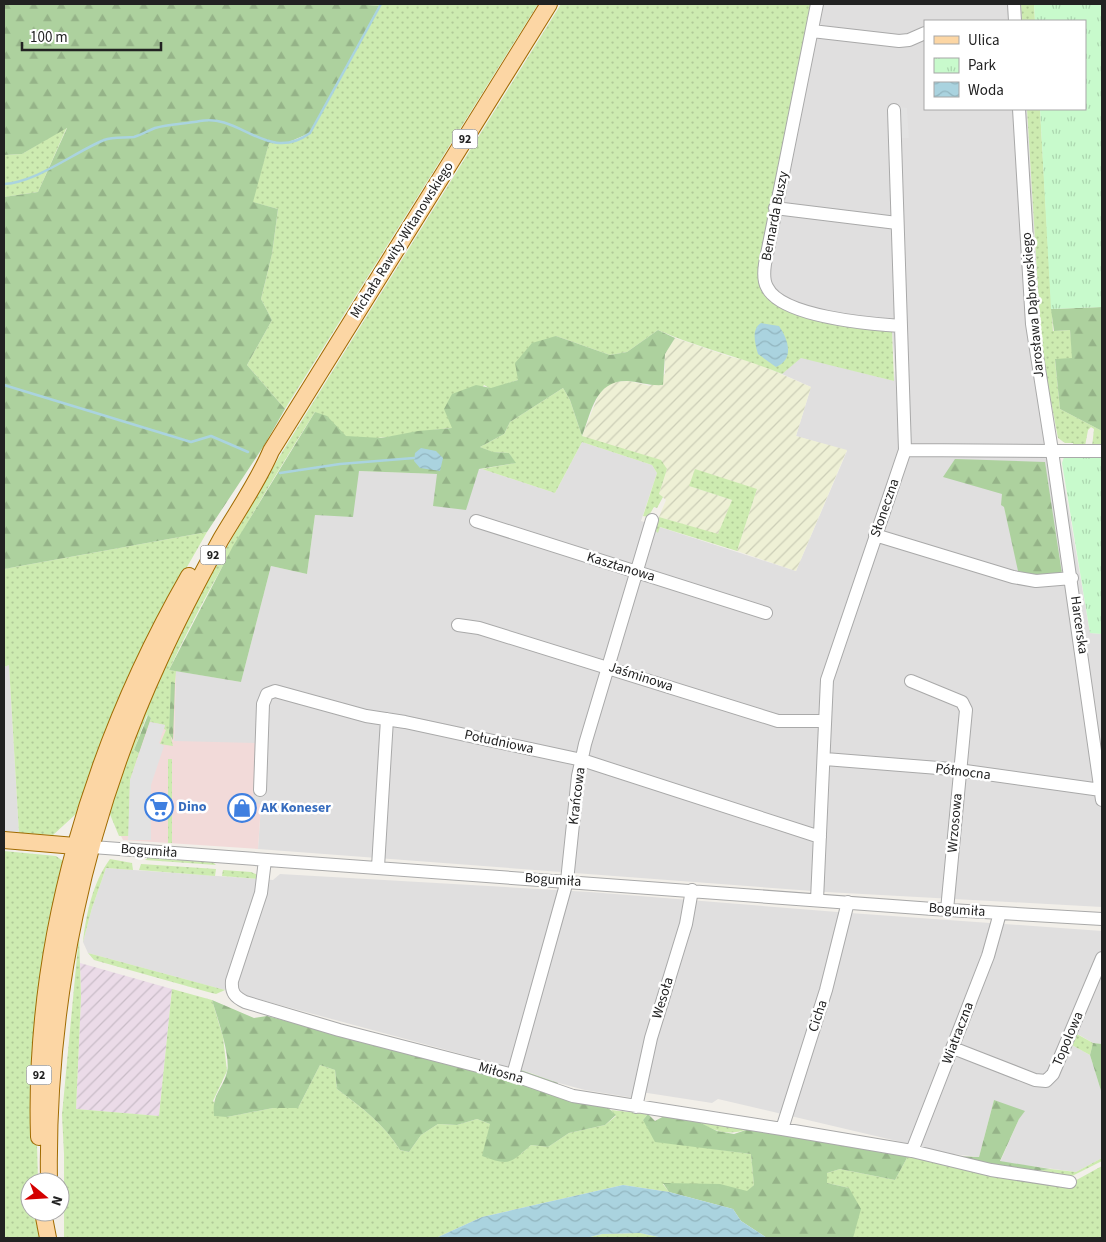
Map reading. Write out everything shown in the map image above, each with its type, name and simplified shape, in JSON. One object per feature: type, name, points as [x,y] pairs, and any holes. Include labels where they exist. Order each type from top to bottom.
[{"type":"main road","name":"Michała Rawity-Witanowskiego","points":[[49,1172],[52,1080],[67,958],[84,846],[108,745],[146,656],[210,541],[258,467],[271,451],[550,4]]},
{"type":"main road","name":"Bogumiła","points":[[4,840],[84,846]]},
{"type":"main road","name":"Michała Rawity-Witanowskiego","points":[[41,1172],[40,1065],[50,969],[64,895],[84,846]]},
{"type":"main road","points":[[45,1222],[48,1236]]},
{"type":"main road","points":[[48,1236],[49,1222]]},
{"type":"street","name":"Bernarda Buszy","points":[[817,4],[775,208],[764,271],[765,283],[772,294],[787,304],[806,311],[873,324],[901,326]]},
{"type":"street","points":[[1014,4],[1015,20]]},
{"type":"street","points":[[812,31],[899,41],[909,40],[924,33]]},
{"type":"street","name":"Słoneczna","points":[[817,900],[825,759],[827,680],[905,450],[894,110]]},
{"type":"street","name":"Jarosława Dąbrowskiego","points":[[1019,110],[1032,324],[1052,451]]},
{"type":"street","points":[[775,208],[897,223]]},
{"type":"street","points":[[905,450],[1102,451]]},
{"type":"street","name":"Harcerska","points":[[1052,451],[1072,578],[1102,795]]},
{"type":"street","name":"Krańcowa","points":[[513,1075],[566,881],[582,760],[652,520]]},
{"type":"street","name":"Kasztanowa","points":[[476,521],[766,613]]},
{"type":"street","points":[[876,535],[1013,577],[1036,581],[1072,578]]},
{"type":"street","name":"Jaśminowa","points":[[458,625],[479,628],[608,666],[778,721],[825,721]]},
{"type":"street","name":"Wrzosowa","points":[[911,681],[965,705],[947,910]]},
{"type":"street","name":"Południowa","points":[[260,790],[263,704],[267,694],[272,691],[387,719],[582,760],[820,837]]},
{"type":"street","points":[[378,867],[387,719]]},
{"type":"street","name":"Północna","points":[[825,759],[960,771],[1102,795]]},
{"type":"street","name":"Bogumiła","points":[[84,846],[947,910],[1102,919]]},
{"type":"street","name":"Miłosna","points":[[265,860],[261,893],[232,981],[232,990],[236,997],[257,1006],[339,1030],[513,1075],[573,1096],[912,1151],[991,1170],[1070,1182]]},
{"type":"street","name":"Wesoła","points":[[636,1107],[651,1038],[686,924],[692,890]]},
{"type":"street","name":"Cicha","points":[[782,1129],[826,990],[848,902]]},
{"type":"street","name":"Wiatraczna","points":[[912,1151],[988,956],[1000,913]]},
{"type":"street","name":"Topolowa","points":[[953,1048],[1035,1080],[1046,1081],[1053,1074],[1102,958]]},
{"type":"shaded area","points":[[813,4],[1021,4],[1022,20],[924,20],[924,110],[1027,110],[1042,354],[1090,633],[1102,634],[1102,907],[826,892],[258,849],[261,804],[253,804],[174,741],[176,671],[241,682],[271,566],[307,574],[315,515],[359,471],[437,474],[482,469],[555,493],[582,442],[652,465],[657,473],[641,521],[796,571],[847,451],[796,436],[811,387],[782,374],[801,357],[894,381],[892,331],[819,320],[765,289]]},
{"type":"shaded area","points":[[898,107],[907,108],[909,138],[901,138]]},
{"type":"shaded area","points":[[9,665],[19,833],[4,831],[4,667]]},
{"type":"shaded area","points":[[176,671],[174,741],[256,743],[253,803],[261,804],[258,849],[123,840],[121,836],[130,759]]},
{"type":"shaded area","points":[[150,722],[165,725],[159,743],[164,746],[151,785],[151,840],[128,840],[130,780]]},
{"type":"shaded area","points":[[106,868],[273,880],[280,874],[590,892],[1102,931],[1102,1044],[1093,1043],[1076,1033],[1070,1044],[1090,1055],[1102,1094],[1102,1158],[1076,1172],[1000,1162],[1019,1119],[994,1100],[979,1157],[952,1154],[718,1099],[712,1103],[641,1092],[634,1098],[585,1090],[551,1081],[531,1073],[88,953],[83,942]]},
{"type":"shaded area","points":[[80,963],[172,989],[159,1116],[76,1109],[81,997]]},
{"type":"green space","points":[[4,4],[356,4],[379,6],[310,133],[284,144],[269,143],[253,202],[278,209],[272,254],[261,299],[272,320],[247,365],[285,409],[265,444],[207,532],[4,569],[4,197],[38,192],[67,128],[22,154],[4,155]]},
{"type":"green space","points":[[356,4],[538,4],[285,409],[247,365],[272,320],[261,299],[272,254],[278,209],[252,202],[269,143],[290,142],[310,133],[378,6]]},
{"type":"green space","points":[[561,4],[813,4],[762,263],[770,295],[892,331],[894,381],[801,358],[782,374],[658,330],[627,352],[610,355],[556,336],[518,380],[491,389],[484,385],[452,428],[381,438],[354,438],[345,436],[315,412],[238,539],[202,604],[169,670],[176,671],[175,683],[171,683],[171,738],[173,746],[160,744],[166,730],[164,729],[165,725],[150,722],[151,718],[147,715],[134,750],[139,753],[130,780],[129,836],[119,836],[109,812],[124,755],[183,623],[281,454]]},
{"type":"green space","points":[[1021,4],[1034,4],[1035,20],[1022,20]]},
{"type":"green space","points":[[1034,4],[1102,4],[1102,307],[1051,309],[1040,110],[1086,110],[1086,20],[1035,20]]},
{"type":"green space","points":[[1027,110],[1040,110],[1053,331],[1070,330],[1073,359],[1055,360],[1060,409],[1102,431],[1102,447],[1092,447],[1094,429],[1091,427],[1088,430],[1085,446],[1074,446],[1073,443],[1065,443],[1058,438],[1042,354]]},
{"type":"green space","points":[[67,127],[38,192],[4,197],[4,155],[22,154]]},
{"type":"green space","points":[[1102,307],[1102,431],[1060,409],[1055,359],[1072,358],[1070,330],[1054,331],[1051,309]]},
{"type":"green space","points":[[658,330],[675,338],[665,354],[663,385],[628,381],[617,382],[608,386],[596,399],[582,436],[570,400],[563,388],[510,422],[504,434],[480,447],[493,452],[509,453],[516,463],[479,469],[466,510],[433,506],[437,474],[359,471],[353,517],[315,515],[307,574],[271,566],[241,682],[169,670],[233,546],[315,412],[327,416],[346,436],[381,438],[418,431],[452,428],[444,409],[452,394],[476,385],[491,388],[518,380],[515,363],[532,343],[556,336],[610,355],[627,352]]},
{"type":"green space","points":[[675,338],[731,357],[751,361],[811,387],[796,436],[847,450],[796,571],[737,551],[757,489],[689,486],[732,500],[718,535],[659,517],[666,500],[659,494],[667,469],[582,436],[601,389],[613,382],[629,381],[650,386],[665,374],[665,354]]},
{"type":"green space","points":[[563,388],[570,400],[582,436],[661,460],[667,469],[659,494],[663,497],[657,508],[654,507],[648,517],[643,516],[657,473],[652,465],[582,442],[555,493],[482,469],[515,463],[509,453],[492,452],[480,447],[504,434],[510,422]]},
{"type":"green space","points":[[1064,457],[1102,458],[1102,634],[1090,633],[1062,463]]},
{"type":"green space","points":[[955,459],[1045,462],[1062,574],[1030,574],[1018,571],[1004,507],[1001,505],[1002,494],[943,477]]},
{"type":"green space","points":[[695,469],[757,489],[737,551],[660,527],[658,533],[654,530],[659,517],[718,534],[732,500],[689,486]]},
{"type":"green space","points":[[207,532],[171,595],[76,814],[53,835],[19,833],[9,665],[4,667],[4,569]]},
{"type":"green space","points":[[171,682],[175,683],[173,740],[169,733]]},
{"type":"green space","points":[[148,715],[151,718],[139,753],[134,750]]},
{"type":"green space","points":[[168,759],[172,759],[172,843],[168,843]]},
{"type":"green space","points":[[4,851],[56,856],[63,861],[65,867],[36,1107],[38,1172],[20,1172],[20,1222],[40,1222],[41,1238],[4,1238]]},
{"type":"green space","points":[[149,857],[213,862],[216,865],[145,860]]},
{"type":"green space","points":[[110,859],[132,863],[133,870],[106,868],[83,942],[91,899],[99,878]]},
{"type":"green space","points":[[141,864],[216,869],[215,876],[139,870]]},
{"type":"green space","points":[[223,870],[251,872],[258,875],[258,879],[222,876]]},
{"type":"green space","points":[[79,935],[81,997],[76,1109],[159,1116],[172,989],[212,1000],[223,1037],[227,1071],[213,1101],[227,1117],[273,1108],[298,1108],[320,1065],[335,1070],[337,1089],[379,1124],[400,1150],[409,1152],[421,1135],[438,1124],[457,1125],[477,1119],[490,1124],[521,1154],[531,1145],[548,1147],[569,1133],[605,1125],[616,1116],[611,1110],[648,1114],[643,1120],[686,1145],[751,1154],[754,1185],[747,1192],[663,1184],[669,1192],[623,1185],[482,1217],[436,1238],[64,1238],[64,1222],[70,1222],[70,1172],[64,1172],[62,1115]]},
{"type":"green space","points":[[88,953],[225,990],[216,994],[208,992],[94,960]]},
{"type":"green space","points":[[212,1000],[254,1018],[267,1016],[474,1069],[517,1085],[521,1070],[558,1083],[556,1096],[561,1099],[563,1097],[606,1106],[616,1115],[605,1125],[569,1133],[548,1147],[531,1145],[518,1156],[504,1162],[482,1156],[490,1124],[477,1119],[457,1125],[438,1124],[421,1135],[409,1152],[400,1150],[379,1124],[337,1089],[335,1070],[320,1065],[298,1108],[273,1108],[227,1117],[214,1116],[214,1102],[225,1078],[228,1065],[223,1036]]},
{"type":"green space","points":[[1075,1033],[1093,1043],[1090,1055],[1070,1044]]},
{"type":"green space","points":[[1093,1043],[1102,1044],[1102,1094],[1090,1055]]},
{"type":"green space","points":[[994,1100],[1025,1111],[1019,1119],[1000,1161],[1050,1169],[1013,1169],[951,1156],[979,1157]]},
{"type":"green space","points":[[648,1114],[655,1121],[666,1115],[697,1121],[717,1131],[734,1134],[749,1129],[908,1156],[895,1180],[840,1169],[827,1173],[827,1183],[849,1188],[861,1209],[853,1238],[767,1238],[741,1221],[733,1209],[669,1192],[663,1183],[720,1184],[747,1191],[754,1185],[751,1154],[655,1142],[643,1120]]},
{"type":"green space","points":[[697,1121],[749,1129],[722,1132]]},
{"type":"green space","points":[[918,1146],[951,1155],[1038,1171],[1050,1169],[1076,1172],[1102,1158],[1102,1161],[1068,1178],[984,1167]]},
{"type":"green space","points":[[908,1156],[1071,1183],[1102,1166],[1102,1238],[853,1238],[849,1188],[827,1183],[827,1173],[840,1169],[895,1180]]},
{"type":"green space","points":[[640,1233],[663,1238],[586,1238],[602,1234]]},
{"type":"water","points":[[761,323],[779,326],[785,337],[788,354],[786,359],[776,367],[758,354],[755,333]]},
{"type":"water","points":[[421,448],[436,451],[443,458],[440,471],[420,468],[414,461],[415,453]]},
{"type":"water","points":[[623,1185],[669,1192],[733,1209],[741,1221],[767,1238],[663,1238],[640,1233],[602,1234],[586,1238],[436,1238],[482,1217]]},
{"type":"waterway","points":[[4,184],[42,173],[104,140],[134,137],[155,128],[166,126],[214,120],[267,141],[281,143],[295,141],[310,133],[381,4]]},
{"type":"waterway","points":[[4,385],[191,442],[211,436],[248,452]]},
{"type":"waterway","points":[[280,473],[340,464],[414,458]]},
{"type":"place","name":"Dino","points":[[159,807]]},
{"type":"place","name":"AK Koneser","points":[[242,808]]}]
